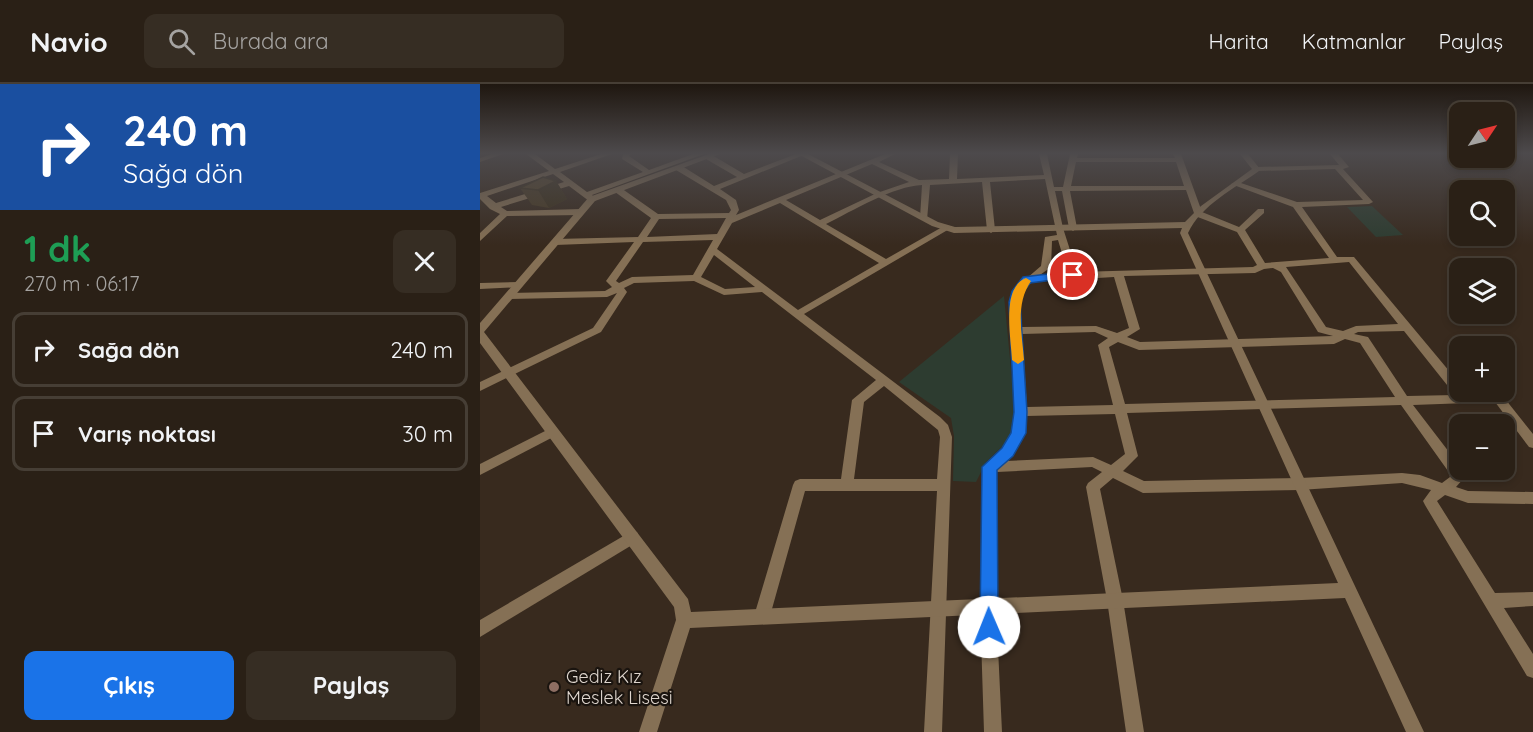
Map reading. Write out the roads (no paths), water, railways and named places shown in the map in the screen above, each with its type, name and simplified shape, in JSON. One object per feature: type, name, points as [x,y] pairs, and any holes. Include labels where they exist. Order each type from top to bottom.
[{"type":"street","points":[[481,197],[517,184]]},
{"type":"street","points":[[493,207],[565,184]]},
{"type":"street","points":[[571,184],[589,197],[634,184]]},
{"type":"street","points":[[621,184],[589,197],[581,212],[480,332],[508,374],[682,604],[684,620],[648,732]]},
{"type":"street","points":[[696,278],[735,210],[733,202],[705,184]]},
{"type":"street","points":[[713,189],[725,184]]},
{"type":"street","points":[[618,190],[656,217],[731,218],[818,184]]},
{"type":"street","points":[[859,184],[924,218],[954,230],[1060,233]]},
{"type":"street","points":[[818,224],[880,195],[915,184]]},
{"type":"street","points":[[922,184],[924,218]]},
{"type":"street","points":[[987,184],[991,230]]},
{"type":"street","points":[[1050,184],[1060,233],[1073,275]]},
{"type":"street","points":[[1067,184],[1073,228]]},
{"type":"street","points":[[1187,184],[1198,214],[1240,230],[1262,266]]},
{"type":"street","points":[[1235,184],[1186,225],[1184,233],[1415,732]]},
{"type":"street","points":[[1236,184],[1296,205],[1369,202],[1353,184]]},
{"type":"street","points":[[1051,189],[1188,188]]},
{"type":"street","points":[[481,197],[505,214],[581,212]]},
{"type":"street","points":[[780,200],[886,263]]},
{"type":"street","points":[[1296,205],[1334,260]]},
{"type":"street","points":[[1240,230],[1261,211]]},
{"type":"street","points":[[480,238],[505,214]]},
{"type":"street","points":[[480,387],[597,330],[622,292],[611,281],[656,217]]},
{"type":"street","points":[[993,732],[988,606],[990,467],[1008,452],[1018,433],[1021,412],[1015,302],[1018,291],[1027,280],[1046,267],[1048,239],[1060,233],[1073,228],[1186,225]]},
{"type":"street","points":[[796,315],[946,228]]},
{"type":"street","points":[[555,242],[720,237]]},
{"type":"street","points":[[713,250],[944,428],[946,437],[933,732]]},
{"type":"street","points":[[1027,280],[1118,273],[1255,270],[1262,266],[1351,259],[1449,379]]},
{"type":"street","points":[[1274,265],[1285,270],[1322,330],[1364,340],[1404,401],[1454,469],[1457,478],[1455,481],[1430,501],[1533,670]]},
{"type":"street","points":[[1118,273],[1135,329],[1103,345],[1132,456],[1093,487],[1115,600],[1135,732]]},
{"type":"street","points":[[509,296],[607,294],[632,280],[696,278],[724,292],[762,289]]},
{"type":"street","points":[[480,286],[518,285]]},
{"type":"street","points":[[1016,331],[1096,329],[1139,346],[1334,340],[1356,329],[1407,327]]},
{"type":"street","points":[[846,485],[858,400],[884,381]]},
{"type":"street","points":[[1021,412],[1449,400]]},
{"type":"street","points":[[1501,402],[1533,442]]},
{"type":"street","points":[[480,470],[553,432]]},
{"type":"street","points":[[990,467],[1093,462],[1143,486],[1300,484],[1402,478],[1476,498],[1533,498]]},
{"type":"street","points":[[762,616],[800,485],[944,485]]},
{"type":"street","points":[[481,627],[632,537]]},
{"type":"street","points":[[684,620],[1349,590]]},
{"type":"street","points":[[1490,601],[1533,599]]},
{"type":"place","name":"Gediz Kız Meslek Lisesi","points":[[554,687]]}]
